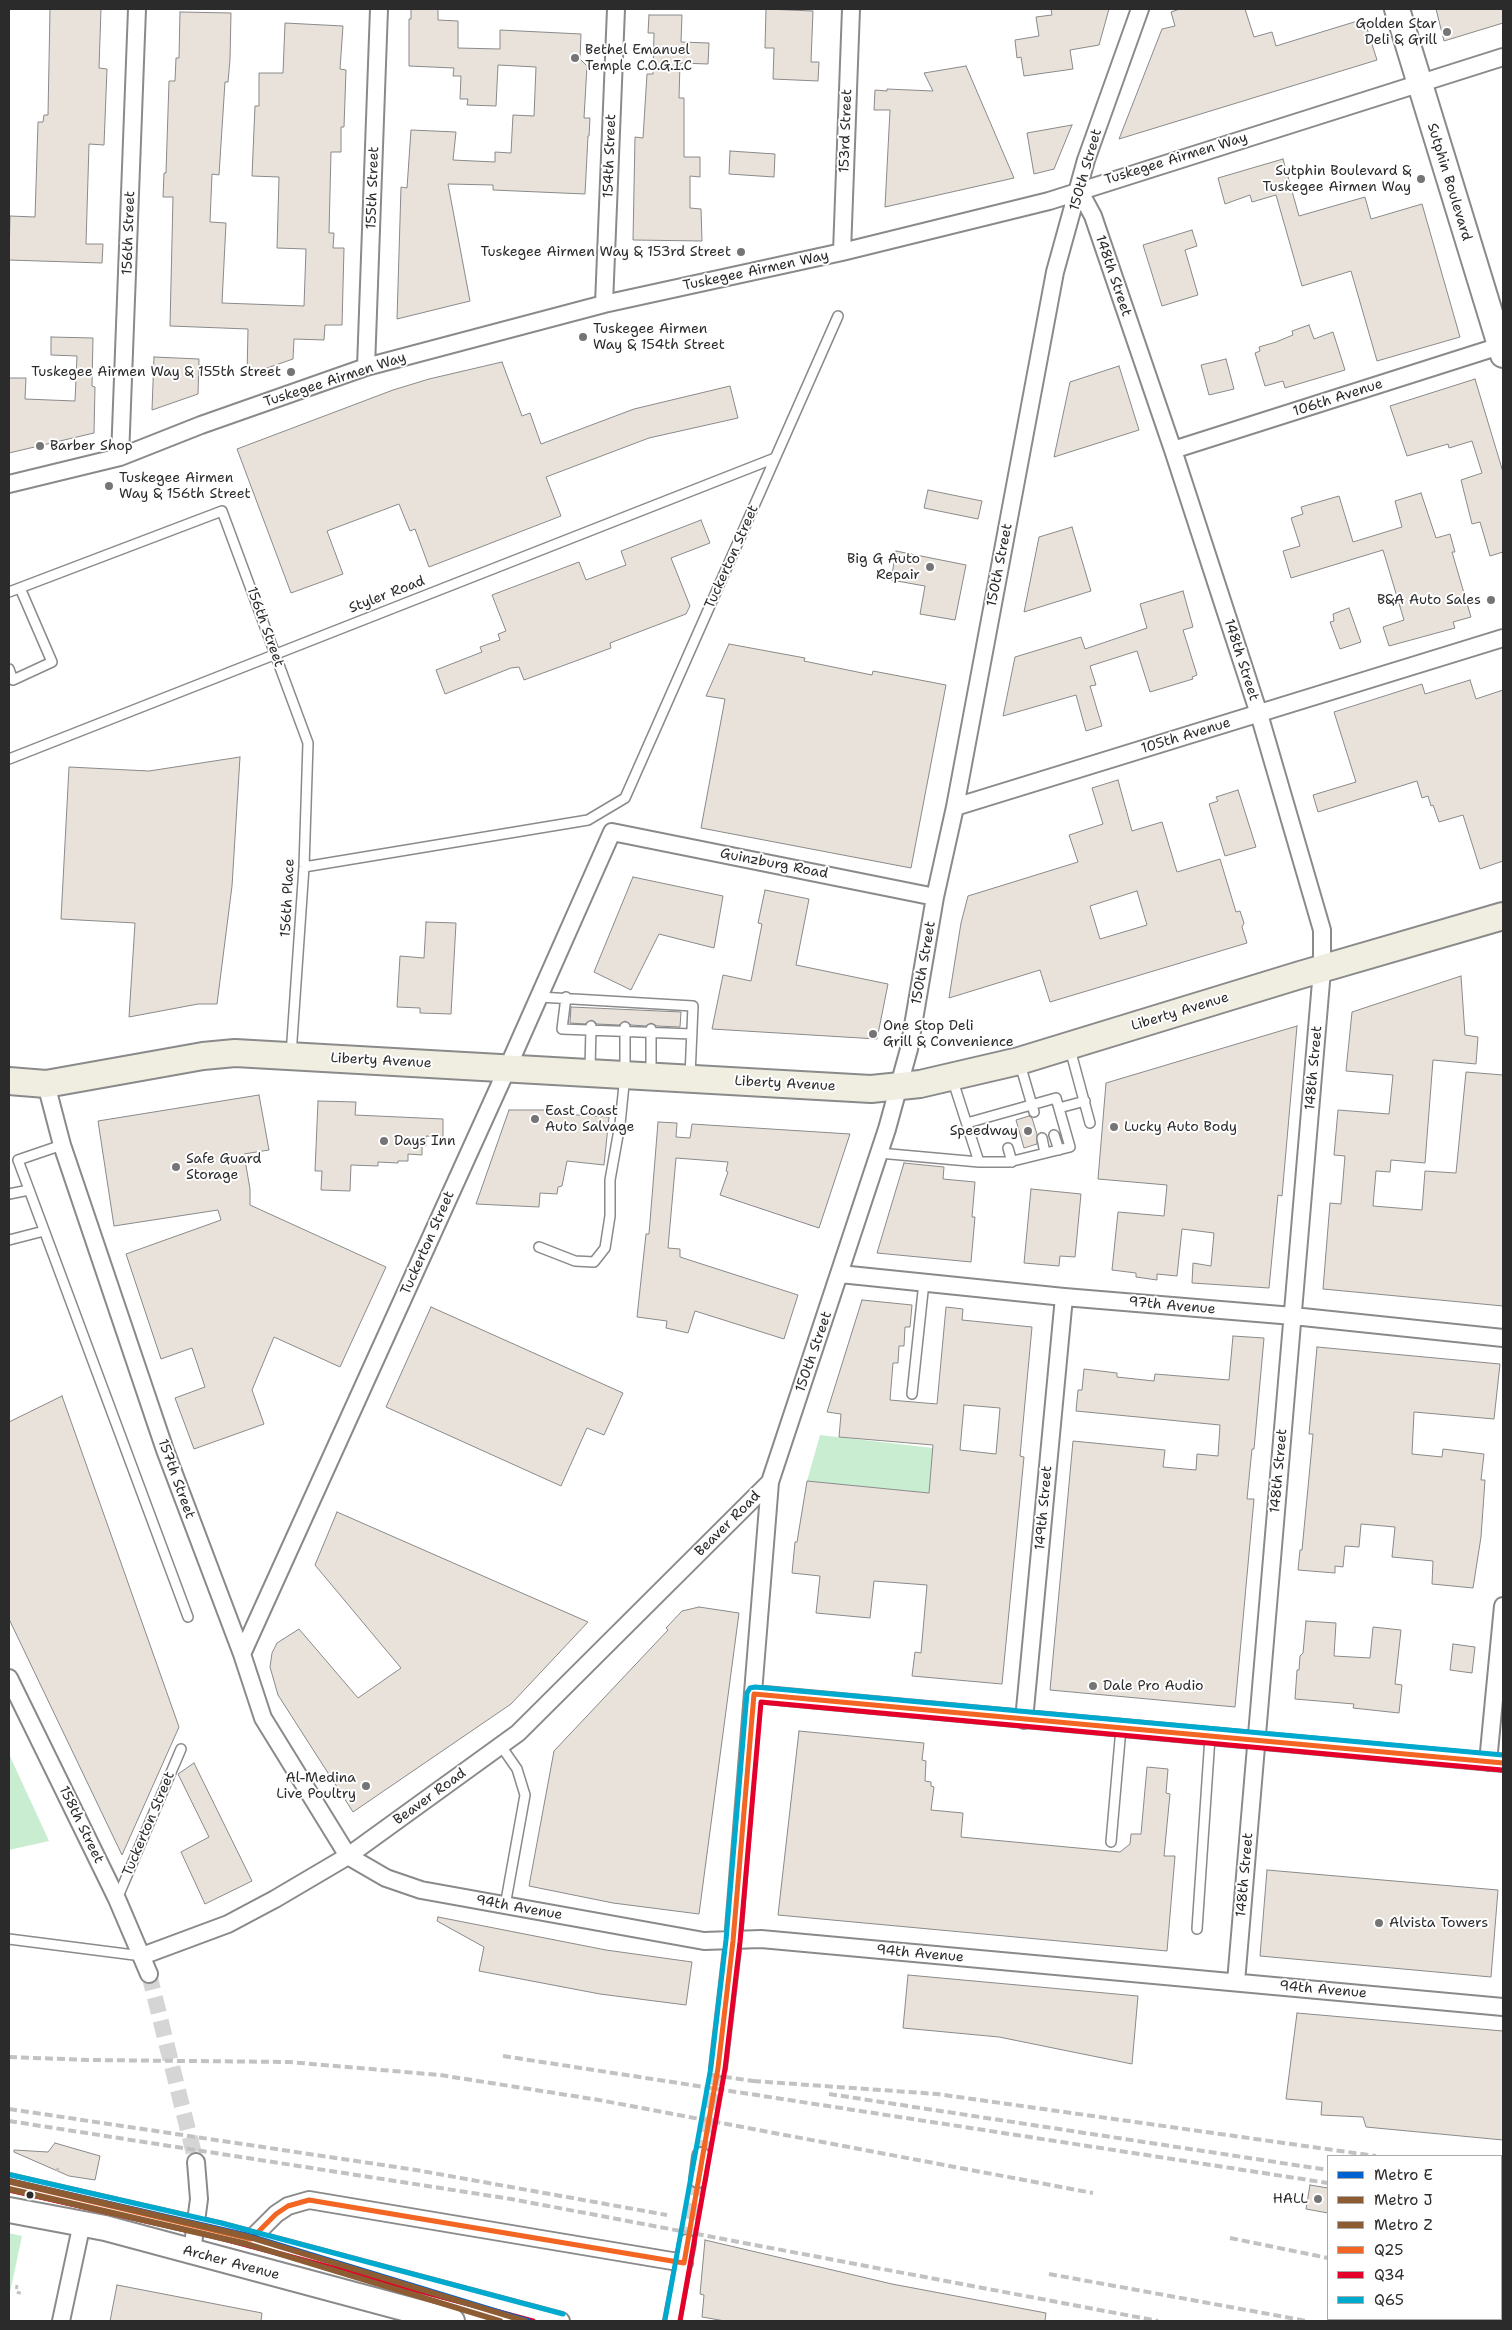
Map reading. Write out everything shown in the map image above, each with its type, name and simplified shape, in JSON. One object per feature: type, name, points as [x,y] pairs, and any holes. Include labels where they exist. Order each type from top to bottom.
[{"type":"main road","name":"Liberty Avenue","points":[[9,1081],[46,1084],[219,1054],[291,1055],[871,1089],[920,1084],[1019,1061],[1503,916]]},
{"type":"main road","name":"Liberty Avenue","points":[[9,1101],[46,1084]]},
{"type":"street","name":"156th Street","points":[[120,457],[137,9]]},
{"type":"street","name":"155th Street","points":[[366,367],[379,9]]},
{"type":"street","name":"154th Street","points":[[604,304],[616,9]]},
{"type":"street","name":"153rd Street","points":[[842,252],[850,9]]},
{"type":"street","name":"150th Street","points":[[718,2068],[733,1941],[770,1482],[879,1153],[908,1049],[935,897],[955,807],[1056,272],[1086,160],[1140,9]]},
{"type":"street","name":"Sutphin Boulevard","points":[[1397,9],[1502,348]]},
{"type":"street","name":"Tuskegee Airmen Way","points":[[9,484],[120,457],[201,425],[366,367],[604,304],[842,252],[1030,206],[1503,56]]},
{"type":"street","name":"148th Street","points":[[1079,190],[1093,216],[1173,450],[1259,714],[1322,930],[1322,970],[1236,1982]]},
{"type":"street","name":"106th Avenue","points":[[1173,450],[1502,348]]},
{"type":"street","name":"105th Avenue","points":[[955,807],[1503,638]]},
{"type":"street","name":"Guinzburg Road","points":[[612,832],[935,897]]},
{"type":"street","name":"Tuckerton Street","points":[[242,1654],[507,1069],[612,832]]},
{"type":"street","name":"157th Street","points":[[46,1084],[62,1145],[165,1450],[242,1654],[263,1718],[348,1856]]},
{"type":"street","name":"97th Avenue","points":[[840,1274],[1064,1297],[1293,1316],[1503,1338]]},
{"type":"street","name":"149th Street","points":[[1024,1720],[1064,1297]]},
{"type":"street","name":"Beaver Road","points":[[142,1956],[228,1924],[348,1856],[501,1746],[518,1733],[770,1482]]},
{"type":"street","points":[[754,1694],[1496,1763],[1503,1606]]},
{"type":"street","name":"158th Street","points":[[9,1678],[117,1899],[149,1974]]},
{"type":"street","name":"94th Avenue","points":[[348,1856],[386,1878],[421,1890],[704,1941],[761,1939],[1503,2007]]},
{"type":"street","points":[[698,2179],[701,2156]]},
{"type":"street","points":[[192,2252],[199,2199],[196,2162]]},
{"type":"street","name":"Archer Avenue","points":[[9,2182],[196,2225],[561,2321]]},
{"type":"street","points":[[250,2239],[276,2214],[288,2206],[309,2200],[684,2263]]},
{"type":"street","name":"Archer Avenue","points":[[9,2210],[82,2223],[452,2321]]},
{"type":"street","points":[[61,2321],[82,2223]]},
{"type":"street","points":[[672,2321],[687,2243]]},
{"type":"lane","name":"Tuckerton Street","points":[[304,867],[588,820],[625,798],[838,316]]},
{"type":"lane","name":"Styler Road","points":[[9,759],[775,458]]},
{"type":"lane","name":"156th Street","points":[[20,588],[222,511],[308,743]]},
{"type":"lane","points":[[9,592],[20,588],[52,662],[13,680],[9,669]]},
{"type":"lane","name":"156th Place","points":[[291,1055],[304,867],[308,743]]},
{"type":"lane","points":[[539,996],[566,997],[592,1003],[650,1007],[693,1006],[690,1079]]},
{"type":"lane","points":[[566,997],[562,1028],[651,1030],[692,1034]]},
{"type":"lane","points":[[590,1073],[591,1028]]},
{"type":"lane","points":[[539,1246],[575,1261],[594,1262],[604,1248],[610,1216],[610,1180],[620,1124],[625,1075],[625,1029]]},
{"type":"lane","points":[[651,1030],[651,1076]]},
{"type":"lane","points":[[1070,1046],[1090,1123]]},
{"type":"lane","points":[[1019,1061],[1033,1108]]},
{"type":"lane","points":[[952,1078],[979,1162]]},
{"type":"lane","points":[[879,1153],[979,1162],[1012,1162],[1070,1146],[1056,1098],[1046,1105],[985,1123],[967,1123]]},
{"type":"lane","points":[[1059,1108],[1085,1101]]},
{"type":"lane","points":[[1054,1135],[1059,1150]]},
{"type":"lane","points":[[1042,1138],[1045,1153]]},
{"type":"lane","points":[[62,1145],[13,1161],[29,1190],[188,1617]]},
{"type":"lane","points":[[1008,1148],[1012,1162]]},
{"type":"lane","points":[[994,1152],[996,1162]]},
{"type":"lane","points":[[9,1194],[29,1190]]},
{"type":"lane","points":[[9,1240],[44,1231]]},
{"type":"lane","points":[[912,1394],[924,1282]]},
{"type":"lane","points":[[1110,1842],[1121,1728]]},
{"type":"lane","points":[[1197,1929],[1210,1736]]},
{"type":"lane","points":[[501,1746],[517,1769],[525,1794],[505,1906]]},
{"type":"lane","name":"Tuckerton Street","points":[[117,1899],[181,1749]]},
{"type":"lane","name":"Beaver Road","points":[[9,1939],[142,1956]]},
{"type":"path","points":[[17,2284],[16,2292],[24,2294]]},
{"type":"green space","points":[[820,1435],[933,1448],[929,1493],[807,1481]]},
{"type":"green space","points":[[9,1754],[49,1841],[9,1850]]},
{"type":"green space","points":[[9,2233],[22,2236],[9,2297]]},
{"type":"building","points":[[50,9],[101,9],[99,68],[107,69],[104,145],[89,144],[86,244],[103,244],[102,263],[9,260],[10,216],[35,217],[38,122],[43,122],[44,115],[48,115]]},
{"type":"building","points":[[411,9],[438,9],[438,20],[458,21],[458,48],[500,49],[500,30],[581,34],[580,59],[587,66],[584,118],[590,118],[585,194],[493,190],[493,185],[448,184],[470,301],[397,319],[401,187],[407,188],[411,130],[456,132],[453,160],[495,162],[495,152],[511,153],[513,115],[534,116],[536,67],[498,65],[496,106],[467,105],[468,99],[460,99],[461,76],[453,76],[454,68],[409,66],[409,19],[411,19]]},
{"type":"building","points":[[766,9],[813,11],[811,62],[819,62],[818,81],[773,79],[774,48],[765,48]]},
{"type":"building","points":[[1051,9],[1109,9],[1099,45],[1070,50],[1073,69],[1024,76],[1021,57],[1017,58],[1015,40],[1039,36],[1036,17],[1052,15]]},
{"type":"building","points":[[1180,9],[1245,9],[1254,37],[1272,32],[1276,46],[1364,19],[1377,60],[1119,139],[1162,29],[1175,26],[1171,12]]},
{"type":"building","points":[[1436,9],[1503,9],[1503,23],[1444,41]]},
{"type":"building","points":[[180,12],[231,13],[230,59],[228,82],[225,82],[219,175],[212,174],[210,222],[226,223],[222,303],[304,306],[306,249],[277,248],[279,177],[252,176],[255,106],[259,106],[259,73],[283,73],[285,23],[343,26],[340,69],[346,70],[344,127],[341,127],[341,152],[331,152],[329,233],[334,233],[333,248],[344,248],[342,325],[325,325],[324,340],[294,339],[293,359],[247,375],[248,329],[170,326],[173,197],[163,197],[164,173],[166,173],[169,81],[175,81],[176,58],[179,58]]},
{"type":"building","points":[[649,15],[682,15],[681,42],[709,43],[708,64],[680,63],[679,98],[684,98],[684,157],[700,157],[700,177],[690,176],[690,208],[701,209],[702,241],[633,240],[635,137],[643,138],[647,74],[653,74],[654,33],[648,33]]},
{"type":"building","points":[[966,66],[1014,178],[885,207],[890,110],[874,110],[875,90],[933,91],[924,73]]},
{"type":"building","points":[[1072,125],[1054,169],[1034,174],[1027,133]]},
{"type":"building","points":[[730,151],[775,154],[774,177],[729,174]]},
{"type":"building","points":[[1283,159],[1299,216],[1365,197],[1371,219],[1422,204],[1460,337],[1377,361],[1351,271],[1302,286],[1276,195],[1252,202],[1250,195],[1225,204],[1218,178]]},
{"type":"building","points":[[1192,230],[1197,246],[1185,250],[1198,295],[1162,306],[1143,245]]},
{"type":"building","points":[[1309,325],[1314,339],[1333,332],[1345,370],[1285,388],[1283,381],[1265,386],[1255,353],[1260,351],[1259,347],[1293,335],[1292,331]]},
{"type":"building","points":[[51,337],[93,338],[92,386],[95,387],[94,433],[9,453],[9,378],[26,378],[25,399],[75,401],[77,356],[51,355]]},
{"type":"building","points":[[154,357],[199,359],[198,394],[152,410]]},
{"type":"building","points":[[1226,359],[1234,389],[1209,395],[1201,365]]},
{"type":"building","points":[[502,362],[522,416],[530,413],[541,444],[634,409],[730,386],[738,418],[649,438],[546,477],[561,516],[429,567],[415,529],[410,531],[399,504],[327,531],[343,574],[291,593],[237,449],[393,390],[429,379]]},
{"type":"building","points":[[1119,366],[1139,430],[1054,457],[1070,382]]},
{"type":"building","points":[[1475,379],[1503,472],[1503,552],[1490,556],[1480,522],[1472,524],[1461,480],[1482,473],[1472,441],[1449,448],[1448,444],[1407,456],[1390,406]]},
{"type":"building","points":[[928,490],[982,501],[978,519],[924,508]]},
{"type":"building","points":[[1421,493],[1436,538],[1450,534],[1455,552],[1452,552],[1471,617],[1453,622],[1455,628],[1389,646],[1383,627],[1404,620],[1383,550],[1291,578],[1283,551],[1300,546],[1291,518],[1303,514],[1301,507],[1339,496],[1353,542],[1402,527],[1395,501]]},
{"type":"building","points":[[701,520],[710,543],[671,558],[690,606],[686,614],[610,643],[611,648],[524,680],[519,667],[511,668],[445,694],[436,670],[482,652],[480,647],[500,640],[498,634],[506,631],[492,595],[579,562],[586,580],[626,565],[621,551]]},
{"type":"building","points":[[1072,527],[1091,591],[1024,612],[1039,537]]},
{"type":"building","points":[[896,551],[966,565],[955,620],[920,614],[925,586],[891,580]]},
{"type":"building","points":[[1183,591],[1193,627],[1183,630],[1197,675],[1192,677],[1193,679],[1150,692],[1137,651],[1090,666],[1096,685],[1090,686],[1102,726],[1086,731],[1076,695],[1003,716],[1015,657],[1081,637],[1085,649],[1147,628],[1140,604]]},
{"type":"building","points":[[1349,608],[1361,642],[1340,649],[1330,622],[1334,621],[1333,614]]},
{"type":"building","points":[[729,644],[805,658],[804,661],[872,675],[873,671],[946,685],[911,868],[701,828],[725,699],[706,696]]},
{"type":"building","points":[[1470,680],[1476,699],[1503,690],[1503,861],[1480,869],[1463,815],[1439,822],[1428,796],[1422,798],[1417,781],[1318,812],[1313,795],[1356,782],[1334,712],[1422,684],[1425,694]]},
{"type":"building","points":[[240,757],[232,886],[217,1004],[198,1004],[129,1017],[135,923],[61,919],[69,767],[149,771]]},
{"type":"building","points":[[1118,780],[1132,831],[1162,822],[1177,872],[1220,859],[1236,912],[1240,911],[1244,923],[1242,927],[1247,943],[1050,1002],[1040,970],[949,998],[961,923],[968,896],[1078,862],[1069,835],[1103,824],[1092,788]],"holes":[[[1137,891],[1147,925],[1100,939],[1090,906]]]},
{"type":"building","points":[[1238,790],[1256,847],[1225,856],[1209,804],[1218,801],[1216,797]]},
{"type":"building","points":[[633,877],[723,896],[714,948],[659,934],[631,990],[594,972]]},
{"type":"building","points":[[765,890],[809,899],[796,965],[888,984],[877,1039],[712,1029],[723,975],[751,981],[762,924],[758,923]]},
{"type":"building","points":[[426,922],[456,923],[451,1014],[420,1013],[420,1008],[397,1007],[400,956],[424,958]]},
{"type":"building","points":[[1461,976],[1465,1035],[1478,1037],[1476,1064],[1433,1060],[1425,1163],[1391,1160],[1390,1172],[1376,1171],[1373,1206],[1422,1210],[1425,1171],[1456,1173],[1466,1072],[1503,1075],[1503,1306],[1323,1289],[1330,1203],[1341,1204],[1345,1156],[1334,1155],[1338,1110],[1389,1114],[1393,1075],[1346,1071],[1352,1012]]},
{"type":"building","points":[[571,1007],[681,1012],[680,1027],[657,1026],[651,1023],[646,1026],[631,1025],[625,1021],[619,1025],[597,1024],[592,1020],[585,1024],[570,1023]]},
{"type":"building","points":[[1297,1026],[1282,1196],[1278,1195],[1269,1288],[1192,1283],[1193,1263],[1211,1266],[1214,1233],[1182,1229],[1177,1276],[1157,1274],[1157,1280],[1136,1277],[1136,1273],[1112,1270],[1118,1212],[1164,1216],[1167,1185],[1098,1179],[1106,1083]]},
{"type":"building","points":[[259,1095],[269,1150],[244,1154],[250,1189],[250,1205],[386,1267],[340,1367],[274,1337],[252,1390],[264,1424],[194,1449],[175,1398],[205,1387],[192,1348],[161,1359],[126,1254],[221,1220],[218,1210],[114,1226],[98,1121]]},
{"type":"building","points":[[318,1101],[356,1102],[355,1115],[443,1119],[443,1137],[426,1136],[426,1146],[422,1145],[422,1155],[408,1154],[408,1161],[398,1161],[398,1163],[378,1162],[378,1166],[351,1165],[350,1191],[321,1190],[322,1171],[315,1171]]},
{"type":"building","points":[[509,1110],[547,1110],[546,1113],[609,1117],[604,1165],[567,1161],[562,1186],[558,1187],[557,1194],[540,1193],[539,1207],[476,1204]]},
{"type":"building","name":"Speedway","points":[[1029,1116],[1032,1118],[1037,1134],[1037,1144],[1024,1148],[1016,1120]]},
{"type":"building","points":[[658,1122],[677,1123],[676,1137],[690,1138],[692,1124],[850,1134],[819,1228],[720,1195],[728,1172],[726,1171],[728,1162],[676,1158],[668,1248],[680,1249],[680,1257],[798,1295],[784,1339],[695,1311],[688,1333],[666,1328],[667,1321],[637,1317],[646,1234],[649,1234]]},
{"type":"building","points":[[904,1163],[944,1167],[943,1179],[975,1182],[972,1217],[975,1217],[971,1262],[877,1253]]},
{"type":"building","points":[[1031,1189],[1081,1194],[1075,1257],[1060,1256],[1059,1266],[1024,1263]]},
{"type":"building","points":[[862,1300],[912,1305],[910,1327],[905,1327],[904,1346],[899,1346],[898,1363],[893,1363],[890,1400],[937,1404],[946,1307],[963,1309],[962,1320],[1032,1327],[1020,1456],[1024,1457],[1002,1684],[912,1676],[915,1652],[921,1653],[927,1585],[874,1581],[870,1618],[816,1613],[820,1576],[792,1573],[795,1542],[797,1542],[807,1481],[929,1493],[933,1445],[839,1437],[841,1414],[827,1412]],"holes":[[[964,1405],[1000,1408],[996,1454],[960,1450]]]},
{"type":"building","points":[[431,1307],[623,1393],[604,1435],[587,1428],[561,1486],[386,1407]]},
{"type":"building","points":[[1233,1336],[1264,1338],[1254,1449],[1252,1449],[1247,1499],[1254,1499],[1235,1707],[1050,1690],[1073,1441],[1165,1450],[1163,1467],[1196,1470],[1197,1454],[1218,1456],[1220,1425],[1076,1411],[1078,1390],[1082,1390],[1084,1369],[1117,1373],[1117,1377],[1154,1381],[1155,1374],[1229,1380]]},
{"type":"building","points":[[1317,1347],[1500,1364],[1494,1419],[1414,1412],[1412,1454],[1442,1457],[1443,1449],[1484,1454],[1481,1480],[1485,1480],[1481,1537],[1473,1588],[1432,1584],[1433,1561],[1392,1557],[1395,1527],[1361,1524],[1359,1547],[1345,1546],[1343,1567],[1335,1566],[1335,1573],[1298,1570],[1300,1550],[1302,1550],[1313,1434],[1309,1434]]},
{"type":"building","points":[[62,1396],[179,1727],[122,1855],[9,1619],[9,1422]]},
{"type":"building","points":[[337,1512],[588,1622],[511,1704],[353,1812],[278,1695],[270,1667],[272,1653],[277,1643],[299,1629],[358,1698],[401,1668],[315,1565]]},
{"type":"building","points":[[699,1607],[739,1613],[699,1914],[613,1903],[529,1886],[554,1751],[668,1630],[666,1628],[682,1611]]},
{"type":"building","points":[[1306,1621],[1336,1623],[1334,1656],[1370,1658],[1373,1627],[1401,1630],[1395,1684],[1402,1685],[1399,1713],[1353,1708],[1354,1704],[1295,1699],[1297,1670],[1299,1670],[1300,1656],[1303,1653]]},
{"type":"building","points":[[1453,1644],[1475,1647],[1472,1673],[1450,1670]]},
{"type":"building","points":[[799,1731],[924,1743],[922,1760],[926,1761],[925,1781],[931,1782],[931,1786],[934,1787],[931,1810],[963,1813],[961,1837],[1120,1852],[1130,1844],[1131,1834],[1141,1834],[1147,1767],[1168,1769],[1166,1793],[1170,1794],[1164,1856],[1175,1856],[1167,1951],[778,1915]]},
{"type":"building","points":[[194,1763],[252,1881],[205,1904],[181,1852],[209,1837],[178,1774]]},
{"type":"building","name":"Alvista Towers","points":[[1267,1870],[1498,1890],[1491,1977],[1260,1956]]},
{"type":"building","points":[[438,1917],[606,1950],[692,1962],[686,2005],[600,1994],[479,1971],[484,1947],[437,1921]]},
{"type":"building","points":[[908,1975],[1138,1996],[1132,2064],[999,2037],[903,2028]]},
{"type":"building","points":[[1297,2013],[1503,2031],[1503,2140],[1366,2127],[1363,2117],[1321,2115],[1322,2102],[1286,2099]]},
{"type":"building","points":[[55,2143],[100,2156],[95,2180],[69,2176],[14,2152],[14,2150],[48,2152]]},
{"type":"building","name":"HALL","points":[[1310,2185],[1327,2188],[1327,2213],[1306,2209]]},
{"type":"building","points":[[705,2240],[892,2284],[1046,2313],[1045,2321],[725,2321],[702,2317],[704,2295],[700,2294]]},
{"type":"building","points":[[117,2285],[262,2313],[261,2321],[110,2321]]},
{"type":"tunnel","points":[[149,1974],[196,2162]]},
{"type":"tunnel","points":[[701,2156],[718,2068]]},
{"type":"tunnel","points":[[687,2243],[698,2179]]},
{"type":"railway","points":[[503,2056],[1327,2183]]},
{"type":"railway","points":[[9,2057],[89,2060],[289,2062],[440,2075],[599,2100],[1093,2193]]},
{"type":"railway","points":[[712,2075],[760,2082]]},
{"type":"railway","points":[[753,2081],[937,2094],[1369,2155]]},
{"type":"railway","points":[[829,2094],[1327,2170]]},
{"type":"railway","points":[[9,2109],[416,2170],[667,2215]]},
{"type":"railway","points":[[9,2121],[511,2199],[1158,2321]]},
{"type":"railway","points":[[1230,2238],[1327,2258]]},
{"type":"railway","points":[[1049,2274],[1307,2321]]},
{"type":"metro line","name":"E","points":[[9,2181],[249,2236],[528,2321]]},
{"type":"metro line","name":"J","points":[[9,2181],[249,2237],[525,2321]]},
{"type":"metro line","name":"Z","points":[[9,2189],[247,2244],[500,2321]]},
{"type":"transit line","name":"Q65","points":[[665,2320],[711,2067],[726,1940],[747,1693],[750,1688],[1503,1755]]},
{"type":"transit line","name":"Q25","points":[[9,2182],[251,2239],[276,2214],[288,2206],[309,2200],[684,2263],[718,2068],[733,1941],[754,1694],[1503,1763]]},
{"type":"transit line","name":"Q34","points":[[680,2321],[725,2069],[740,1942],[761,1702],[1502,1770]]},
{"type":"transit line","name":"Q65","points":[[11,2175],[221,2223],[563,2314]]},
{"type":"transit line","name":"Q34","points":[[9,2190],[217,2237],[533,2321]]},
{"type":"place","name":"Golden Star Deli & Grill","points":[[1447,32]]},
{"type":"place","name":"Bethel Emanuel Temple C.O.G.I.C","points":[[575,58]]},
{"type":"place","name":"Sutphin Boulevard & Tuskegee Airmen Way","points":[[1421,179]]},
{"type":"place","name":"Tuskegee Airmen Way & 153rd Street","points":[[741,252]]},
{"type":"place","name":"Tuskegee Airmen Way & 154th Street","points":[[583,337]]},
{"type":"place","name":"Tuskegee Airmen Way & 155th Street","points":[[291,372]]},
{"type":"place","name":"Barber Shop","points":[[40,446]]},
{"type":"place","name":"Tuskegee Airmen Way & 156th Street","points":[[109,486]]},
{"type":"place","name":"Big G Auto Repair","points":[[930,567]]},
{"type":"place","name":"B&A Auto Sales","points":[[1491,600]]},
{"type":"place","name":"One Stop Deli Grill & Convenience","points":[[873,1034]]},
{"type":"place","name":"East Coast Auto Salvage","points":[[535,1119]]},
{"type":"place","name":"Lucky Auto Body","points":[[1114,1127]]},
{"type":"place","name":"Speedway","points":[[1028,1131]]},
{"type":"place","name":"Days Inn","points":[[384,1141]]},
{"type":"place","name":"Safe Guard Storage","points":[[176,1167]]},
{"type":"place","name":"Dale Pro Audio","points":[[1093,1686]]},
{"type":"place","name":"Al-Medina Live Poultry","points":[[366,1786]]},
{"type":"place","name":"Alvista Towers","points":[[1379,1923]]},
{"type":"place","name":"HALL","points":[[1318,2199]]}]
